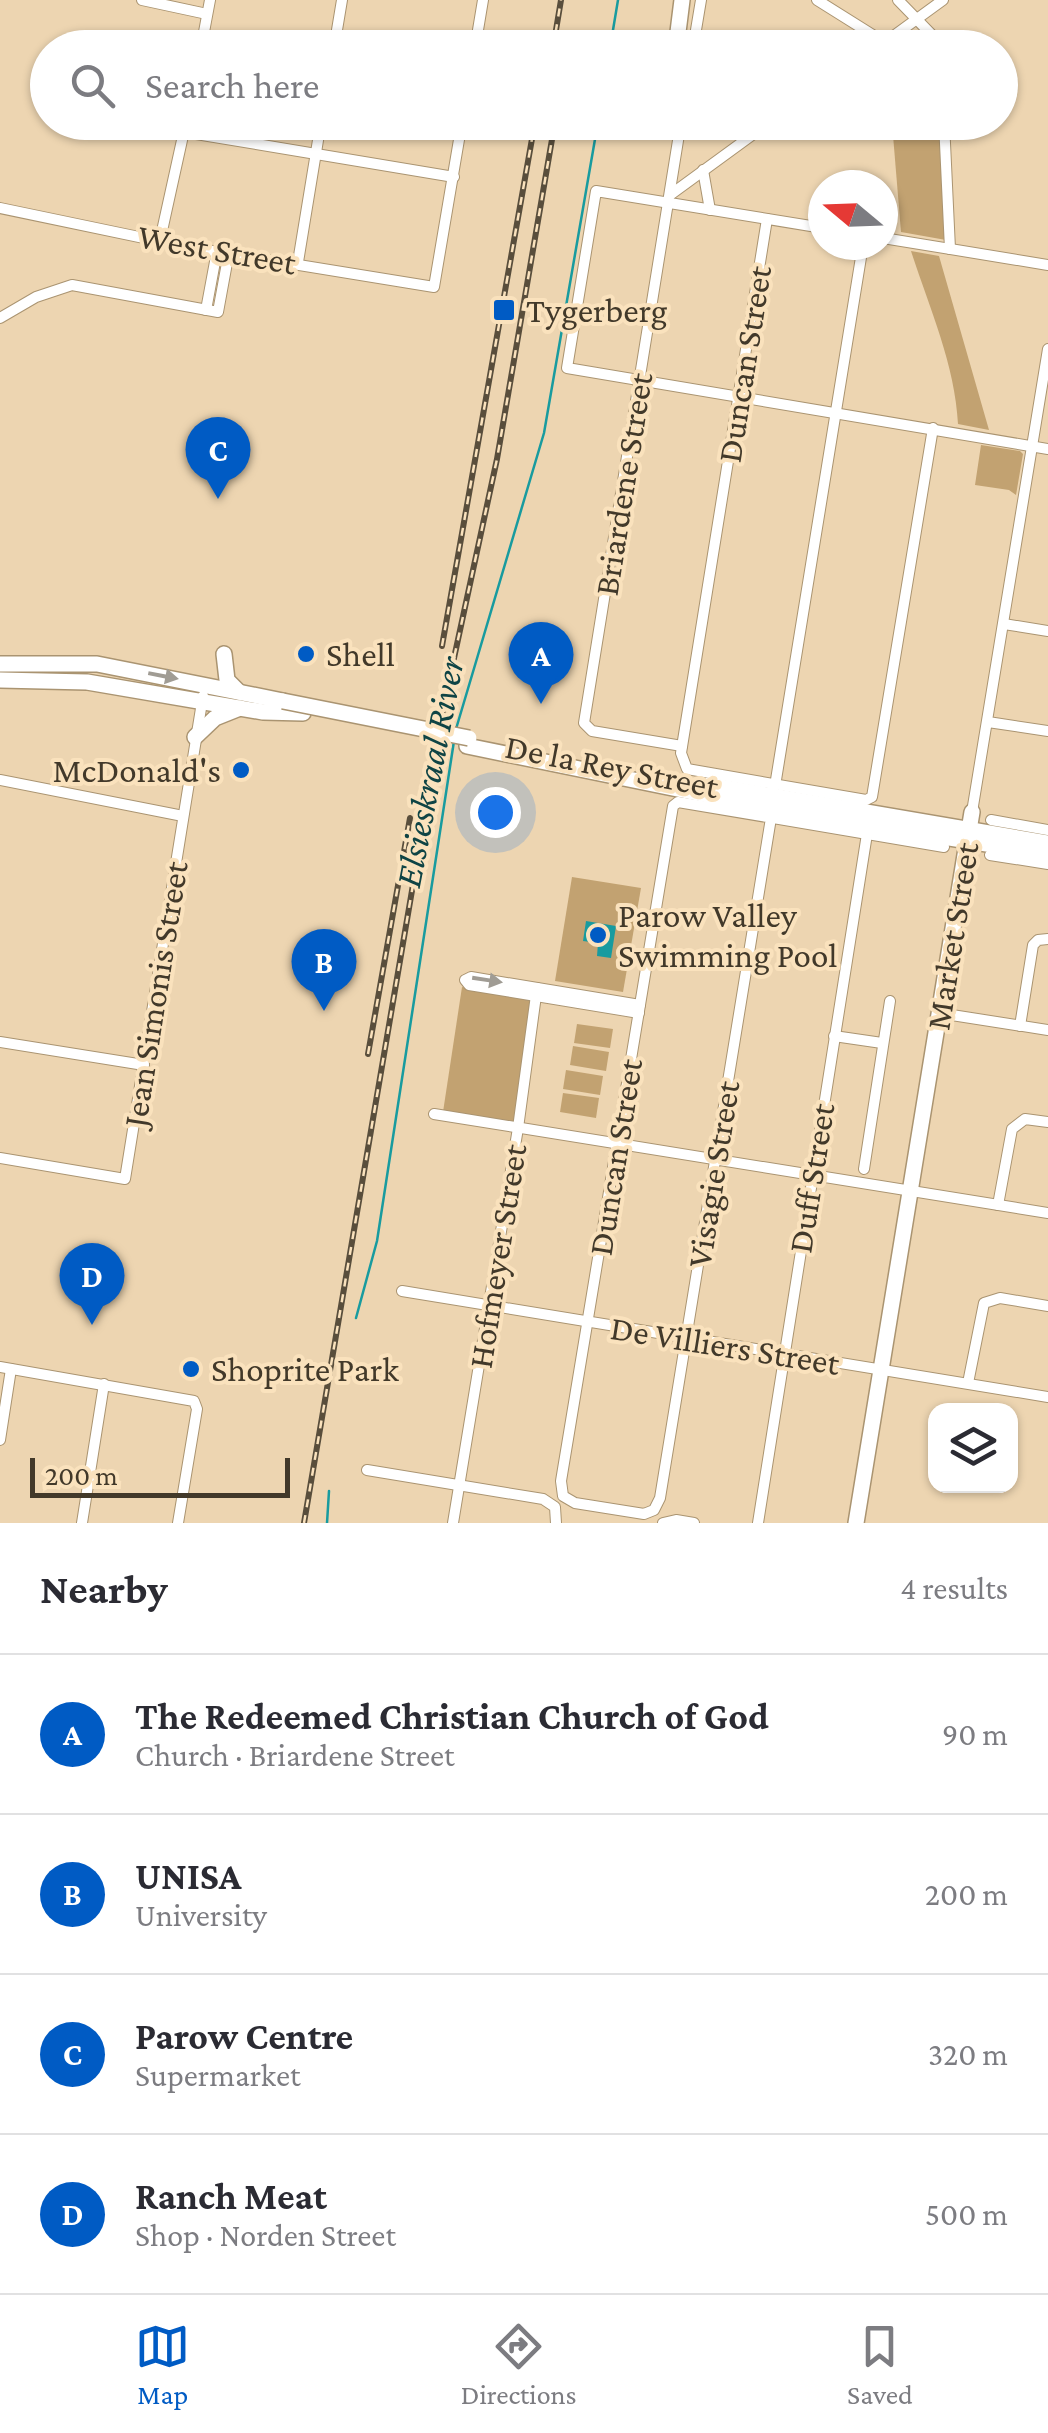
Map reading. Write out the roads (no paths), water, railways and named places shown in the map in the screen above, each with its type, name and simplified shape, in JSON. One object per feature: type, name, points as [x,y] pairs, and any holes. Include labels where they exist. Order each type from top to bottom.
[{"type":"main road","points":[[678,30],[682,0]]},
{"type":"main road","points":[[196,736],[239,700],[226,680],[224,654]]},
{"type":"main road","points":[[40,662],[51,672],[124,680],[144,690]]},
{"type":"main road","name":"De la Rey Street","points":[[0,664],[97,664],[239,700],[468,742]]},
{"type":"main road","name":"De la Rey Street","points":[[0,680],[87,682],[144,690],[203,692]]},
{"type":"main road","name":"De la Rey Street","points":[[239,700],[283,701],[795,813],[1048,843]]},
{"type":"main road","name":"Market Street","points":[[856,1523],[972,812]]},
{"type":"main road","name":"De la Rey Street","points":[[968,836],[1048,854]]},
{"type":"street","points":[[142,0],[207,14]]},
{"type":"street","points":[[204,30],[210,0]]},
{"type":"street","points":[[337,30],[342,0]]},
{"type":"street","points":[[477,30],[483,0]]},
{"type":"street","points":[[696,30],[701,0]]},
{"type":"street","points":[[817,0],[859,30]]},
{"type":"street","points":[[901,30],[944,0]]},
{"type":"street","points":[[901,1],[925,30]]},
{"type":"street","points":[[160,240],[182,140]]},
{"type":"street","points":[[248,140],[454,177],[459,140]]},
{"type":"street","points":[[298,262],[319,140]]},
{"type":"street","name":"Briardene Street","points":[[586,727],[678,140]]},
{"type":"street","points":[[669,199],[745,140]]},
{"type":"street","points":[[945,140],[950,249]]},
{"type":"street","points":[[703,170],[710,210]]},
{"type":"street","name":"West Street","points":[[0,208],[223,252],[434,287],[454,177]]},
{"type":"street","points":[[808,226],[710,210],[669,199],[596,192],[566,368],[1048,448]]},
{"type":"street","name":"Duncan Street","points":[[682,746],[768,219]]},
{"type":"street","points":[[898,240],[1048,265]]},
{"type":"street","points":[[0,318],[36,297],[72,285],[212,311],[223,252]]},
{"type":"street","points":[[776,786],[862,260]]},
{"type":"street","name":"Market Street","points":[[972,812],[1048,349]]},
{"type":"street","name":"De la Rey Street","points":[[586,727],[592,732],[682,746],[682,762],[690,771],[866,800],[874,795],[933,428]]},
{"type":"street","points":[[1004,624],[1048,632]]},
{"type":"street","name":"Jean Simonis Street","points":[[0,1158],[125,1178],[203,692]]},
{"type":"street","points":[[988,722],[1048,732]]},
{"type":"street","points":[[0,780],[183,816]]},
{"type":"street","name":"Duncan Street","points":[[637,1514],[575,1504],[563,1496],[561,1481],[674,804]]},
{"type":"street","name":"De la Rey Street","points":[[674,804],[944,847]]},
{"type":"street","name":"Visagie Street","points":[[637,1514],[654,1510],[660,1498],[771,818]]},
{"type":"street","points":[[991,820],[1048,830]]},
{"type":"street","name":"Duff Street","points":[[758,1523],[868,834]]},
{"type":"street","points":[[990,855],[1048,864]]},
{"type":"street","points":[[1020,1026],[1033,945],[1048,938]]},
{"type":"street","points":[[537,992],[469,986],[466,980],[470,977],[639,1009]]},
{"type":"street","name":"Hofmeyer Street","points":[[453,1523],[537,992]]},
{"type":"street","points":[[864,1169],[890,1001]]},
{"type":"street","points":[[939,1014],[1048,1030]]},
{"type":"street","points":[[834,1036],[882,1043]]},
{"type":"street","points":[[0,1042],[144,1065]]},
{"type":"street","points":[[434,1114],[1048,1213]]},
{"type":"street","points":[[998,1205],[1012,1129],[1025,1119],[1048,1122]]},
{"type":"street","name":"De Villiers Street","points":[[402,1291],[1048,1397]]},
{"type":"street","points":[[968,1384],[984,1303],[1000,1298],[1048,1306]]},
{"type":"street","points":[[0,1440],[6,1368],[194,1400],[197,1409],[178,1523]]},
{"type":"street","points":[[82,1523],[104,1384]]},
{"type":"street","points":[[367,1470],[543,1499],[555,1507],[556,1523]]},
{"type":"street","points":[[663,1523],[694,1523]]},
{"type":"water","points":[[586,921],[616,926],[611,958],[597,956],[598,943],[583,941]]},
{"type":"waterway","name":"Elsieskraal River","points":[[613,30],[618,0]]},
{"type":"waterway","name":"Elsieskraal River","points":[[456,729],[544,433],[595,140]]},
{"type":"waterway","name":"Elsieskraal River","points":[[356,1318],[377,1241],[454,741]]},
{"type":"waterway","name":"Elsieskraal River","points":[[327,1523],[329,1491]]},
{"type":"railway","points":[[556,30],[561,0]]},
{"type":"railway","points":[[442,646],[532,140]]},
{"type":"railway","points":[[304,1523],[443,709],[497,459],[552,140]]},
{"type":"railway","points":[[368,1054],[410,818]]},
{"type":"place","name":"Tygerberg","points":[[504,310]]},
{"type":"place","name":"Parow Centre","points":[[218,499]]},
{"type":"place","name":"Shell","points":[[306,654]]},
{"type":"place","name":"The Redeemed Christian Church of God","points":[[541,704]]},
{"type":"place","name":"McDonald's","points":[[241,770]]},
{"type":"place","name":"Parow Valley Swimming Pool","points":[[598,935]]},
{"type":"place","name":"UNISA","points":[[324,1011]]},
{"type":"place","name":"Ranch Meat","points":[[92,1325]]},
{"type":"place","name":"Shoprite Park","points":[[191,1369]]}]
